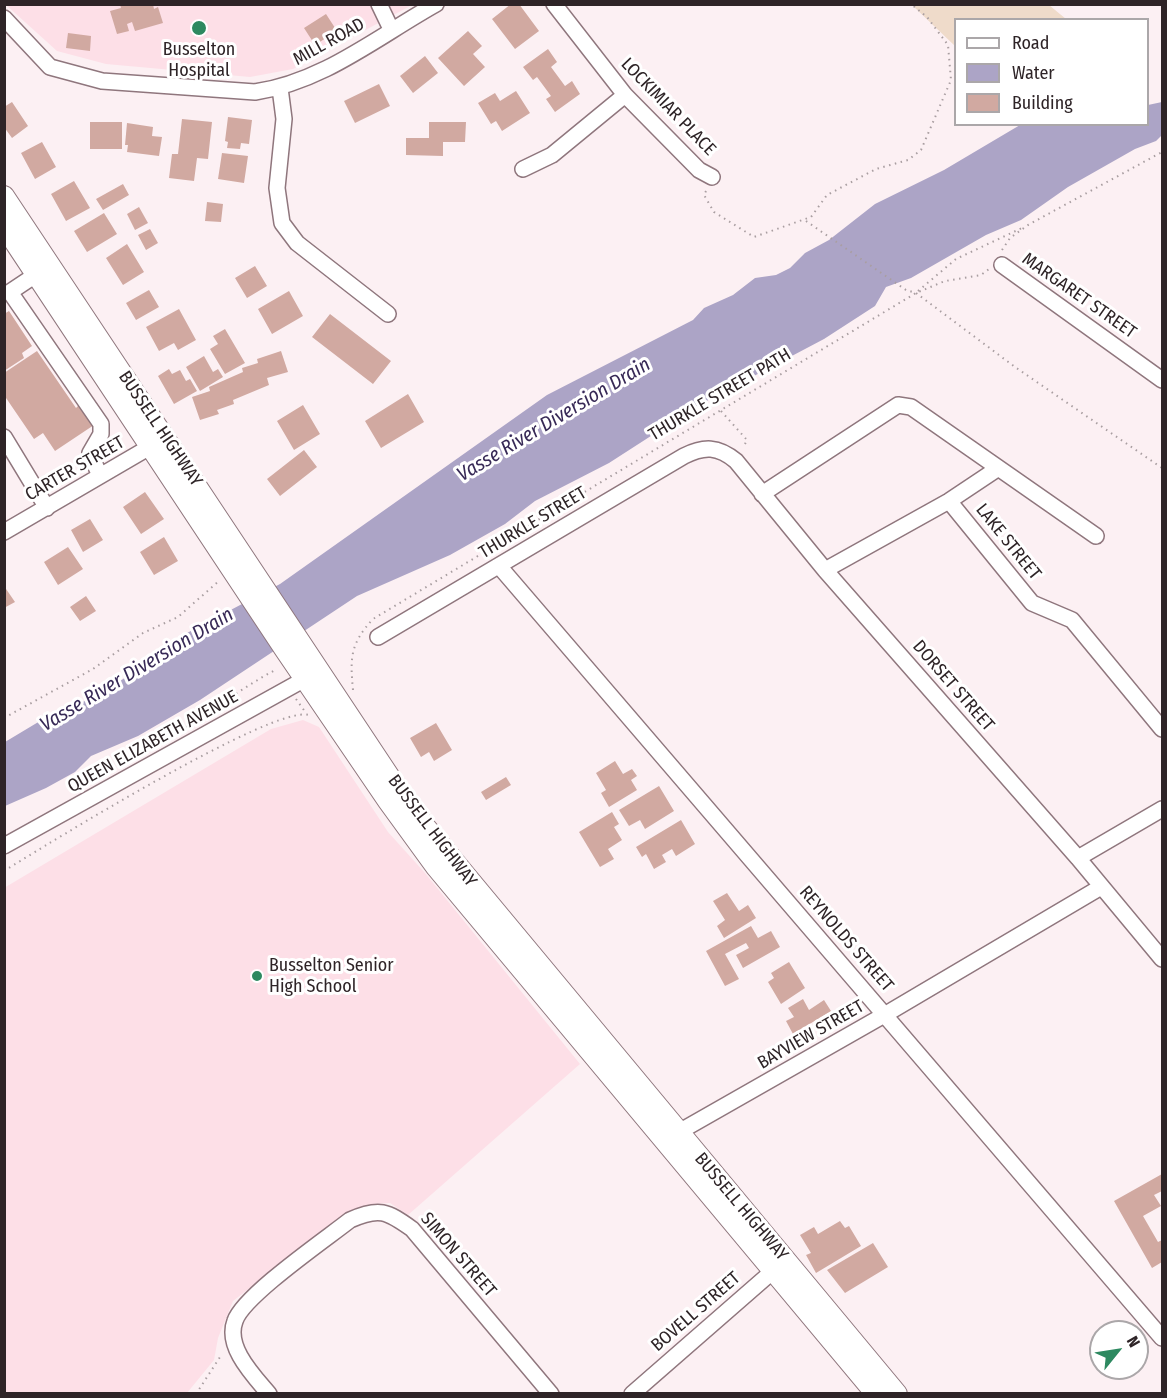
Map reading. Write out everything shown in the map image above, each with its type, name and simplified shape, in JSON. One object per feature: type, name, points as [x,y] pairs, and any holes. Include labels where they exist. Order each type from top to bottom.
[{"type":"main road","name":"BUSSELL HIGHWAY","points":[[4,196],[158,442],[249,581],[287,651],[312,675],[336,710],[388,801],[436,867],[671,1137],[779,1266],[897,1394]]},
{"type":"main road","name":"BUSSELL HIGHWAY","points":[[4,226],[158,442]]},
{"type":"main road","name":"BUSSELL HIGHWAY","points":[[779,1266],[876,1394]]},
{"type":"street","points":[[379,4],[391,29]]},
{"type":"street","name":"MILL ROAD","points":[[4,18],[50,67],[102,81],[248,92],[280,88],[320,74],[391,29],[436,4]]},
{"type":"street","name":"LOCKIMIAR PLACE","points":[[554,4],[625,95],[699,170],[712,177]]},
{"type":"street","points":[[280,88],[284,119],[277,188],[282,223],[297,243],[388,314]]},
{"type":"street","points":[[523,168],[552,155],[625,95]]},
{"type":"street","name":"MARGARET STREET","points":[[999,260],[1162,380]]},
{"type":"street","points":[[37,274],[7,291],[101,424],[100,434],[90,453],[100,476]]},
{"type":"street","points":[[762,494],[898,405],[911,407],[1096,536]]},
{"type":"street","points":[[4,437],[47,508]]},
{"type":"street","name":"CARTER STREET","points":[[4,532],[158,442]]},
{"type":"street","name":"DORSET STREET","points":[[710,448],[736,461],[825,570],[1078,858],[1162,959]]},
{"type":"street","name":"THURKLE STREET","points":[[378,637],[684,456],[710,448]]},
{"type":"street","points":[[825,570],[950,501],[997,469]]},
{"type":"street","name":"LAKE STREET","points":[[950,501],[1032,603],[1072,621],[1162,729]]},
{"type":"street","name":"REYNOLDS STREET","points":[[499,566],[1162,1338]]},
{"type":"street","name":"QUEEN ELIZABETH AVENUE","points":[[4,846],[143,779],[312,675]]},
{"type":"street","points":[[1078,858],[1162,809]]},
{"type":"street","name":"BAYVIEW STREET","points":[[671,1137],[886,1014],[1101,886]]},
{"type":"street","name":"SIMON STREET","points":[[269,1394],[245,1365],[235,1339],[234,1321],[247,1302],[350,1220],[368,1212],[390,1213],[412,1229],[551,1394]]},
{"type":"street","name":"BOVELL STREET","points":[[632,1394],[779,1266]]},
{"type":"path","points":[[712,177],[704,195],[714,212],[754,237],[811,217],[827,195],[876,169],[908,160],[921,150],[951,80],[948,45],[927,17],[911,4]]},
{"type":"path","name":"THURKLE STREET PATH","points":[[336,710],[354,696],[350,660],[363,630],[373,619],[916,293],[945,281],[981,275],[999,260],[1010,238],[1028,225],[1162,152]]},
{"type":"path","points":[[805,220],[906,290],[916,293],[1015,367],[1162,468]]},
{"type":"path","points":[[916,293],[938,276],[942,268],[956,259],[1028,225]]},
{"type":"path","points":[[720,410],[747,440],[736,461]]},
{"type":"path","points":[[4,718],[93,669],[142,633],[178,617],[224,576]]},
{"type":"path","points":[[173,734],[220,706],[243,687],[278,668],[287,651]]},
{"type":"path","points":[[4,871],[143,779],[276,719],[306,714],[320,722],[336,710]]},
{"type":"path","points":[[196,1394],[222,1359],[223,1349]]},
{"type":"shaded area","name":"Busselton Hospital","points":[[5,4],[412,5],[293,69],[250,77],[106,64],[57,51]]},
{"type":"shaded area","points":[[912,5],[1049,5],[1065,18],[954,18],[954,45]]},
{"type":"shaded area","name":"Busselton Senior High School","points":[[303,720],[319,727],[388,832],[425,873],[580,1064],[408,1215],[390,1203],[372,1204],[340,1218],[233,1301],[218,1338],[214,1360],[187,1393],[5,1393],[4,888],[271,729]]},
{"type":"water","name":"Vasse River Diversion Drain","points":[[1162,102],[1162,135],[1156,141],[1135,149],[1068,187],[1021,220],[986,235],[911,278],[886,287],[875,306],[824,339],[699,405],[609,463],[535,501],[505,524],[450,555],[357,596],[200,700],[138,736],[91,756],[75,772],[46,788],[5,806],[5,742],[40,721],[105,692],[187,633],[280,584],[547,395],[693,320],[704,308],[733,295],[755,278],[776,275],[790,268],[805,253],[829,240],[875,204],[944,170],[1018,126],[1149,126],[1149,105]]},
{"type":"building","points":[[120,4],[153,4],[154,9],[158,7],[163,23],[135,31],[132,22],[127,24],[129,31],[117,34],[110,11],[121,8]]},
{"type":"building","points":[[511,4],[519,4],[539,31],[515,49],[492,19]]},
{"type":"building","points":[[326,14],[337,31],[315,45],[304,28]]},
{"type":"building","points":[[468,31],[482,46],[473,54],[485,67],[464,86],[438,58]]},
{"type":"building","points":[[68,33],[91,36],[90,51],[66,48]]},
{"type":"building","points":[[548,49],[557,62],[551,67],[565,86],[572,81],[580,94],[555,112],[546,99],[551,96],[537,77],[533,80],[523,67]]},
{"type":"building","points":[[425,56],[438,73],[413,93],[400,76]]},
{"type":"building","points":[[379,84],[390,106],[355,123],[344,101]]},
{"type":"building","points":[[516,91],[530,113],[502,131],[496,121],[491,124],[478,103],[495,93],[500,101]]},
{"type":"building","points":[[12,102],[28,126],[12,138],[4,127],[4,107]]},
{"type":"building","points":[[228,117],[252,120],[249,144],[241,143],[240,149],[227,148],[228,142],[225,141]]},
{"type":"building","points":[[182,119],[212,122],[208,159],[197,158],[194,181],[169,178],[172,154],[178,154]]},
{"type":"building","points":[[90,122],[122,122],[122,149],[90,149]]},
{"type":"building","points":[[429,122],[466,122],[465,142],[443,142],[443,156],[406,155],[406,138],[429,138]]},
{"type":"building","points":[[127,123],[153,127],[152,136],[162,137],[159,156],[127,152],[128,145],[125,145]]},
{"type":"building","points":[[42,142],[56,167],[35,179],[21,153]]},
{"type":"building","points":[[222,153],[248,156],[244,183],[218,179]]},
{"type":"building","points":[[74,181],[90,208],[66,221],[51,194]]},
{"type":"building","points":[[123,184],[129,195],[103,210],[96,199]]},
{"type":"building","points":[[207,202],[223,204],[221,222],[205,221]]},
{"type":"building","points":[[139,207],[148,223],[135,230],[127,214]]},
{"type":"building","points":[[104,213],[117,234],[87,252],[74,231]]},
{"type":"building","points":[[150,229],[158,243],[146,250],[138,235]]},
{"type":"building","points":[[127,244],[144,272],[123,285],[106,258]]},
{"type":"building","points":[[255,266],[267,286],[247,298],[235,278]]},
{"type":"building","points":[[149,290],[159,307],[136,320],[126,303]]},
{"type":"building","points":[[289,291],[303,316],[272,334],[258,309]]},
{"type":"building","points":[[179,309],[196,340],[178,350],[174,343],[159,351],[146,327]]},
{"type":"building","points":[[9,311],[32,346],[22,353],[24,358],[4,371],[4,314]]},
{"type":"building","points":[[330,314],[391,361],[373,384],[312,337]]},
{"type":"building","points":[[225,329],[245,363],[225,374],[210,349],[218,344],[213,336]]},
{"type":"building","points":[[37,351],[76,408],[80,404],[94,425],[55,451],[43,433],[34,439],[4,395],[4,373]]},
{"type":"building","points":[[281,351],[288,372],[267,378],[269,385],[233,400],[234,404],[217,410],[219,414],[200,420],[192,397],[210,391],[209,387],[243,372],[242,368],[258,363],[257,359]]},
{"type":"building","points":[[204,356],[213,372],[218,369],[223,377],[200,391],[186,367]]},
{"type":"building","points":[[169,369],[172,374],[180,370],[186,381],[190,379],[197,391],[174,404],[158,376]]},
{"type":"building","points":[[408,394],[424,422],[381,448],[365,421]]},
{"type":"building","points":[[303,405],[320,434],[294,450],[277,421]]},
{"type":"building","points":[[304,450],[317,467],[280,496],[267,479]]},
{"type":"building","points":[[145,492],[164,519],[141,534],[123,507]]},
{"type":"building","points":[[90,519],[103,540],[83,552],[71,530]]},
{"type":"building","points":[[164,537],[178,561],[154,575],[140,552]]},
{"type":"building","points":[[68,547],[83,569],[58,585],[44,562]]},
{"type":"building","points":[[4,586],[15,602],[4,608]]},
{"type":"building","points":[[86,596],[96,611],[80,621],[70,607]]},
{"type":"building","points":[[436,723],[452,750],[434,761],[429,752],[421,757],[410,738]]},
{"type":"building","points":[[615,761],[623,774],[632,769],[637,776],[631,780],[637,790],[609,807],[601,793],[606,790],[596,773]]},
{"type":"building","points":[[506,777],[511,785],[486,800],[481,792]]},
{"type":"building","points":[[659,786],[674,811],[645,829],[640,820],[629,826],[619,810]]},
{"type":"building","points":[[612,812],[619,824],[614,827],[622,840],[608,849],[614,859],[600,867],[579,832]]},
{"type":"building","points":[[681,820],[695,844],[676,856],[672,849],[662,855],[666,862],[654,869],[646,854],[642,857],[636,847]]},
{"type":"building","points":[[727,893],[739,911],[748,905],[756,918],[724,938],[717,926],[725,920],[713,901]]},
{"type":"building","points":[[751,926],[758,938],[771,931],[780,947],[743,968],[736,955],[749,948],[746,943],[725,954],[739,979],[725,986],[706,951]]},
{"type":"building","points":[[789,962],[805,988],[781,1004],[768,982],[774,978],[771,973]]},
{"type":"building","points":[[803,999],[809,1010],[824,1000],[831,1011],[793,1034],[786,1021],[794,1017],[788,1008]]},
{"type":"building","points":[[1162,1174],[1162,1191],[1154,1195],[1161,1206],[1143,1216],[1158,1242],[1162,1240],[1162,1262],[1152,1268],[1114,1201]]},
{"type":"building","points":[[840,1221],[845,1228],[849,1226],[861,1246],[816,1273],[806,1255],[811,1253],[800,1235],[814,1227],[818,1234]]},
{"type":"building","points":[[873,1243],[888,1267],[845,1293],[827,1270]]},
{"type":"place","name":"Busselton Hospital","points":[[199,28]]},
{"type":"place","name":"Busselton Senior High School","points":[[257,976]]}]
